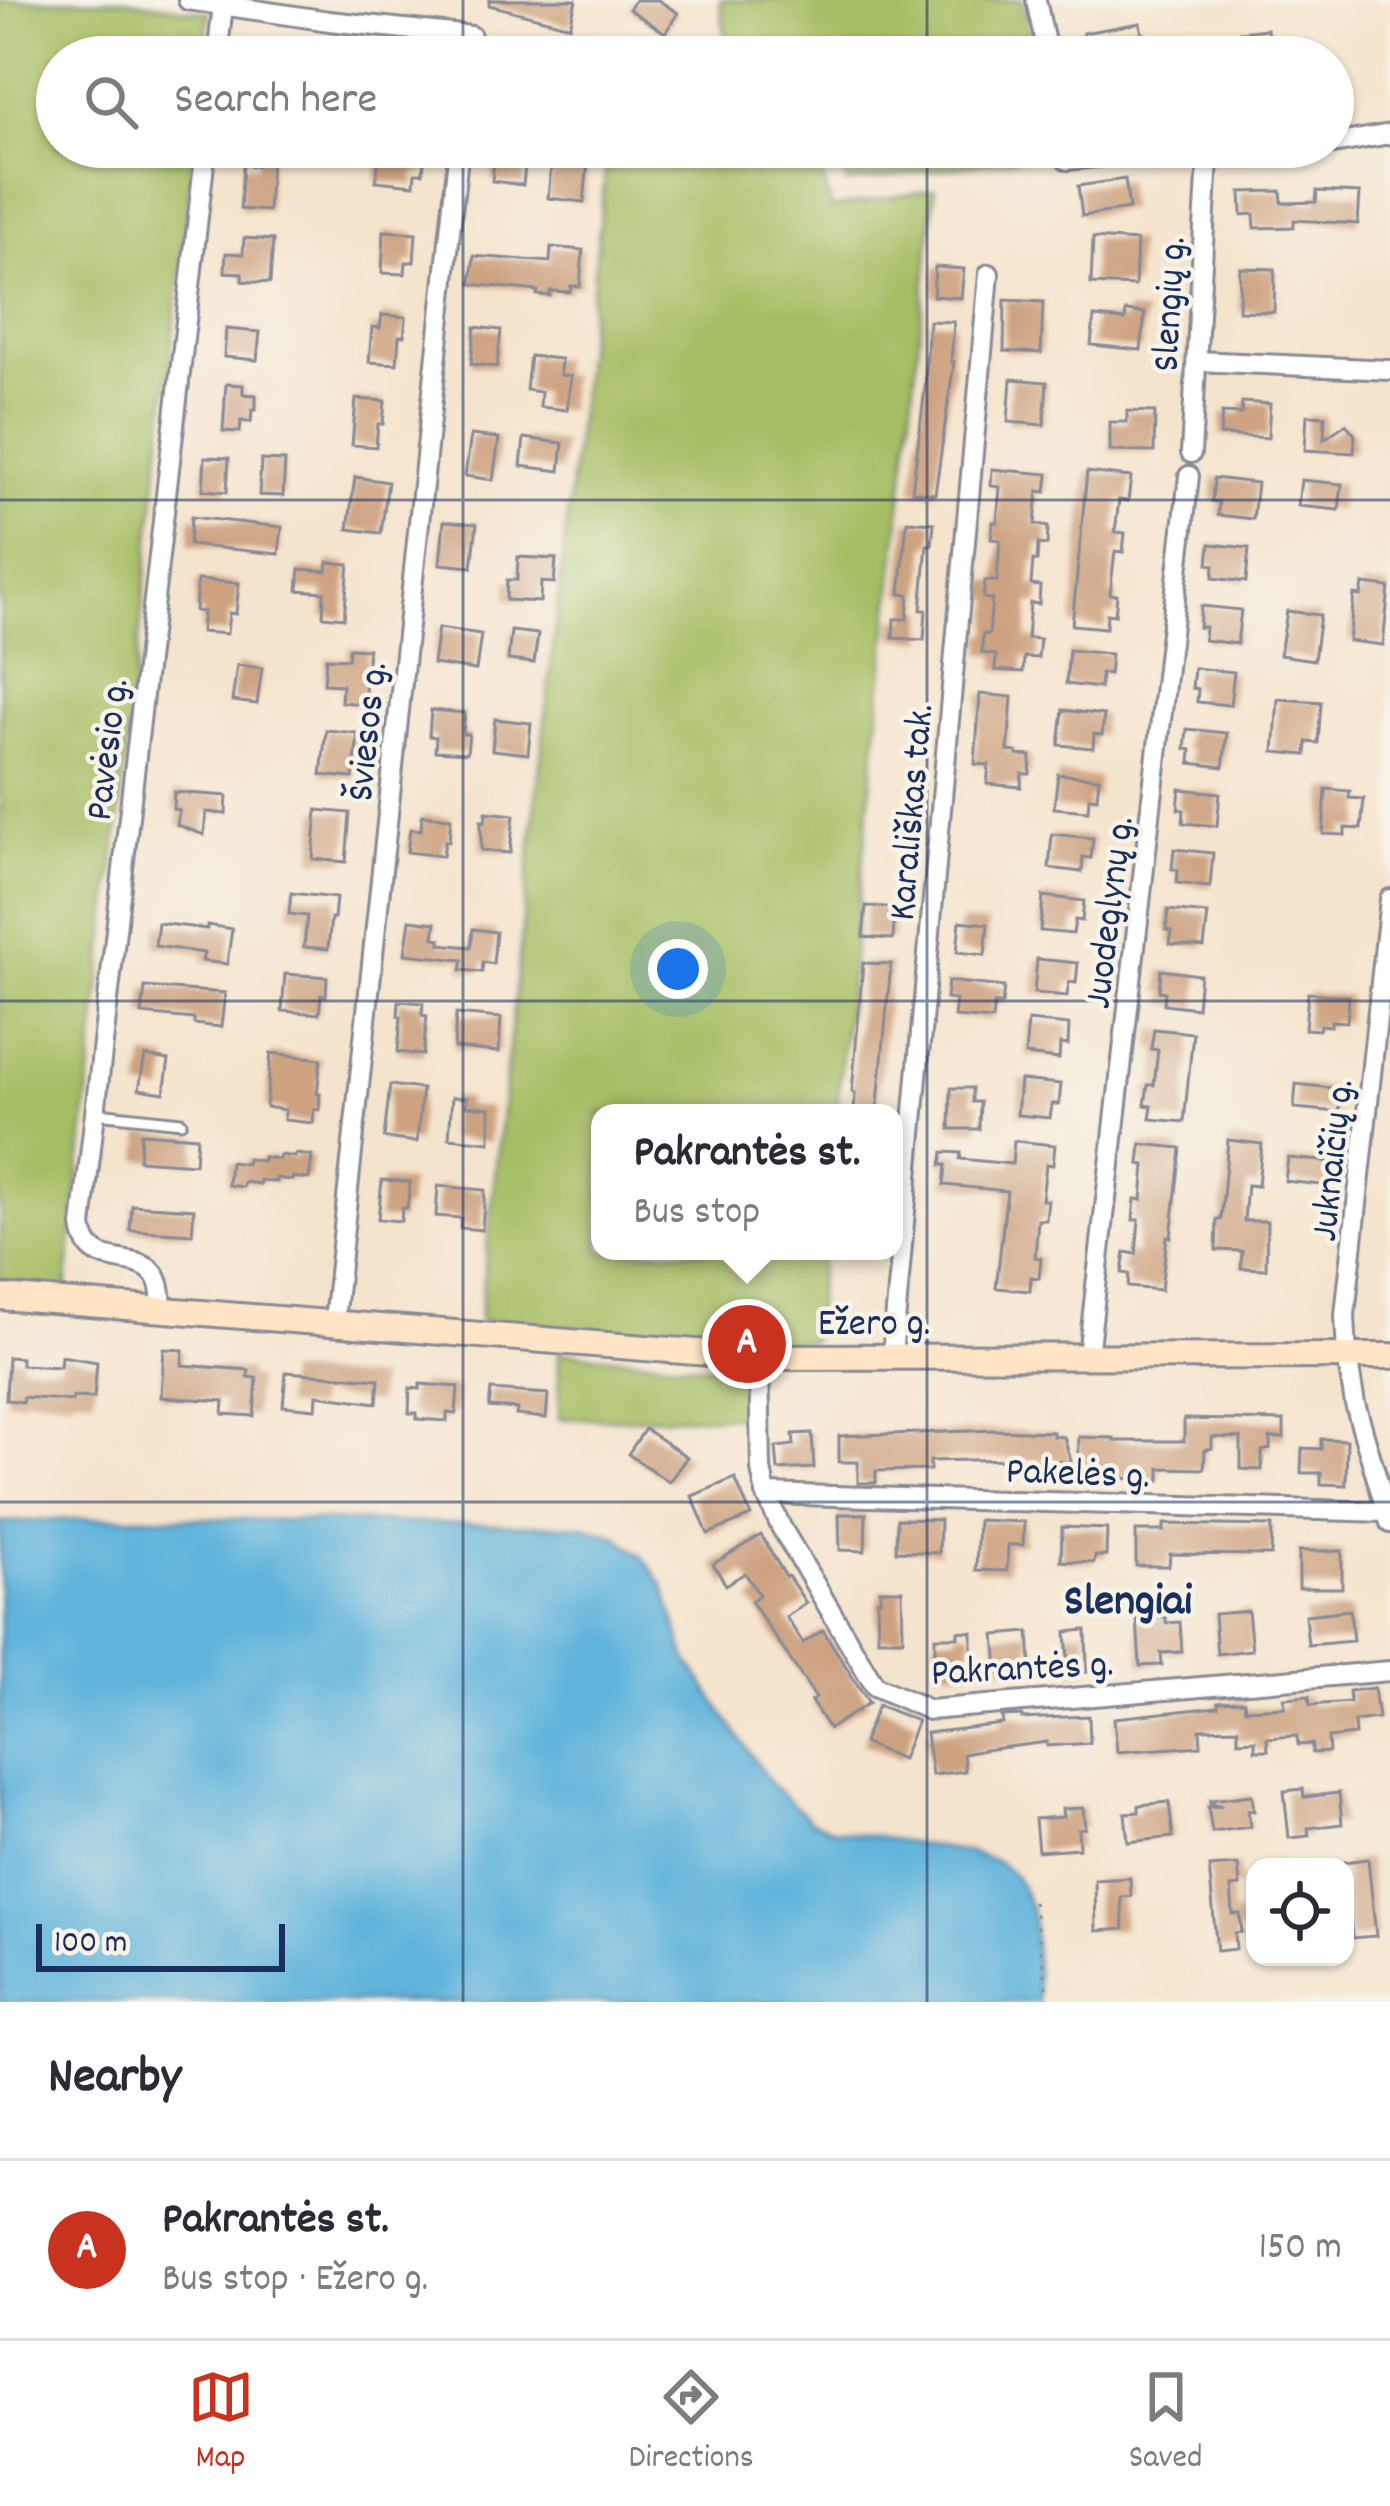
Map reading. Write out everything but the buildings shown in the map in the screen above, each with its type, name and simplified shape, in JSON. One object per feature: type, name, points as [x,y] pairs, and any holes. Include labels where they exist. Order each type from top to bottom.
[{"type":"main road","name":"Ežero g.","points":[[0,1297],[759,1357],[1390,1356]]},
{"type":"street","points":[[188,0],[471,36]]},
{"type":"street","points":[[1036,0],[1044,36]]},
{"type":"street","points":[[219,36],[223,5]]},
{"type":"street","points":[[1354,140],[1390,134]]},
{"type":"street","name":"Pavėsio g.","points":[[161,1309],[157,1277],[138,1262],[96,1254],[82,1226],[204,168]]},
{"type":"street","name":"Šviesos g.","points":[[334,1322],[457,168]]},
{"type":"street","name":"Slengių g.","points":[[1191,453],[1208,168]]},
{"type":"street","name":"Karališkas tak.","points":[[903,1233],[989,274]]},
{"type":"street","points":[[1197,361],[1390,370]]},
{"type":"street","name":"Juodeglynų g.","points":[[1088,1356],[1189,476]]},
{"type":"street","name":"Juknaičių g.","points":[[1389,1518],[1361,1427],[1347,1356],[1346,1315],[1390,899]]},
{"type":"street","name":"Karališkas tak.","points":[[892,1356],[901,1260]]},
{"type":"street","name":"Pakrantės g.","points":[[759,1357],[758,1441],[766,1494],[875,1686],[929,1710],[1390,1671]]},
{"type":"street","name":"Pakelės g.","points":[[766,1494],[1389,1518]]},
{"type":"lane","points":[[95,1113],[181,1121]]},
{"type":"path","points":[[1033,1902],[1047,2002]]},
{"type":"green space","points":[[0,0],[127,0],[209,13],[206,36],[36,36],[36,168],[192,168],[66,1290],[0,1284]]},
{"type":"green space","points":[[720,0],[1022,0],[1030,36],[725,36]]},
{"type":"green space","points":[[606,168],[820,168],[832,208],[935,189],[837,1104],[591,1104],[591,1260],[821,1260],[812,1342],[680,1338],[479,1321]]},
{"type":"green space","points":[[842,168],[952,168],[847,183]]},
{"type":"green space","points":[[559,1352],[749,1370],[751,1416],[559,1419]]},
{"type":"water","points":[[139,1517],[582,1526],[615,1535],[642,1556],[663,1585],[687,1659],[769,1782],[811,1821],[834,1830],[967,1852],[997,1861],[1016,1878],[1032,1912],[1038,2002],[0,2002],[0,1522]]},
{"type":"place","name":"Pakrantės st.","points":[[747,1344]]},
{"type":"district","name":"Slengiai","points":[[1128,1597]]}]
